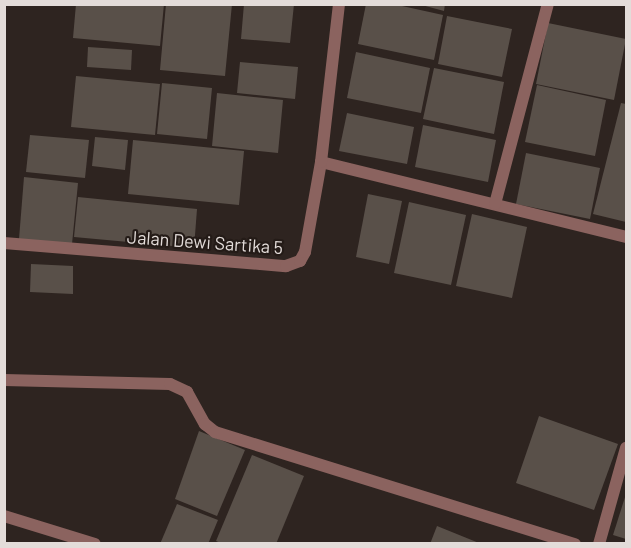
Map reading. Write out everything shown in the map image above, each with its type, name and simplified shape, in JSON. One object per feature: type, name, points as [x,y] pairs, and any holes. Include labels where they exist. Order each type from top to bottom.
[{"type":"street","name":"Jalan Dewi Sartika 5","points":[[4,243],[134,256],[295,265],[305,252],[321,162],[339,4]]},
{"type":"street","points":[[495,204],[548,4]]},
{"type":"street","points":[[321,162],[627,237]]},
{"type":"street","points":[[4,380],[170,384],[187,392],[205,424],[215,432],[575,543]]},
{"type":"street","points":[[599,543],[627,448]]},
{"type":"street","points":[[4,516],[95,543]]},
{"type":"building","points":[[76,4],[164,4],[160,46],[73,38]]},
{"type":"building","points":[[166,4],[232,4],[225,76],[160,70]]},
{"type":"building","points":[[244,4],[294,4],[290,43],[241,39]]},
{"type":"building","points":[[366,4],[393,4],[443,15],[434,60],[358,44]]},
{"type":"building","points":[[418,4],[445,4],[444,11]]},
{"type":"building","points":[[447,16],[512,29],[502,77],[438,64]]},
{"type":"building","points":[[548,23],[626,39],[614,100],[536,84]]},
{"type":"building","points":[[88,47],[132,50],[131,70],[87,67]]},
{"type":"building","points":[[356,52],[430,68],[421,113],[347,98]]},
{"type":"building","points":[[240,62],[298,67],[295,99],[237,93]]},
{"type":"building","points":[[434,68],[504,82],[494,134],[423,119]]},
{"type":"building","points":[[76,76],[160,84],[155,135],[71,127]]},
{"type":"building","points":[[162,83],[212,88],[207,139],[157,134]]},
{"type":"building","points":[[537,85],[606,100],[595,156],[525,142]]},
{"type":"building","points":[[217,93],[283,100],[278,153],[212,146]]},
{"type":"building","points":[[621,103],[626,104],[626,222],[593,214]]},
{"type":"building","points":[[347,113],[414,127],[407,164],[339,151]]},
{"type":"building","points":[[423,125],[496,140],[488,182],[415,167]]},
{"type":"building","points":[[30,135],[89,140],[85,178],[26,172]]},
{"type":"building","points":[[95,137],[128,140],[125,170],[92,166]]},
{"type":"building","points":[[133,140],[244,151],[239,205],[128,194]]},
{"type":"building","points":[[526,153],[600,168],[590,219],[516,204]]},
{"type":"building","points":[[24,177],[78,183],[72,244],[19,239]]},
{"type":"building","points":[[368,194],[402,201],[389,264],[356,257]]},
{"type":"building","points":[[78,197],[197,209],[194,248],[74,237]]},
{"type":"building","points":[[409,202],[466,215],[451,285],[394,273]]},
{"type":"building","points":[[472,214],[527,227],[512,298],[456,286]]},
{"type":"building","points":[[31,264],[73,266],[73,294],[30,292]]},
{"type":"building","points":[[539,416],[618,444],[594,510],[516,483]]},
{"type":"building","points":[[199,431],[245,450],[217,516],[175,499]]},
{"type":"building","points":[[252,455],[304,476],[276,544],[223,544],[216,541]]},
{"type":"building","points":[[626,494],[626,539],[613,535]]},
{"type":"building","points":[[177,504],[218,520],[208,544],[160,544]]},
{"type":"building","points":[[437,526],[479,543],[479,544],[430,544]]}]
